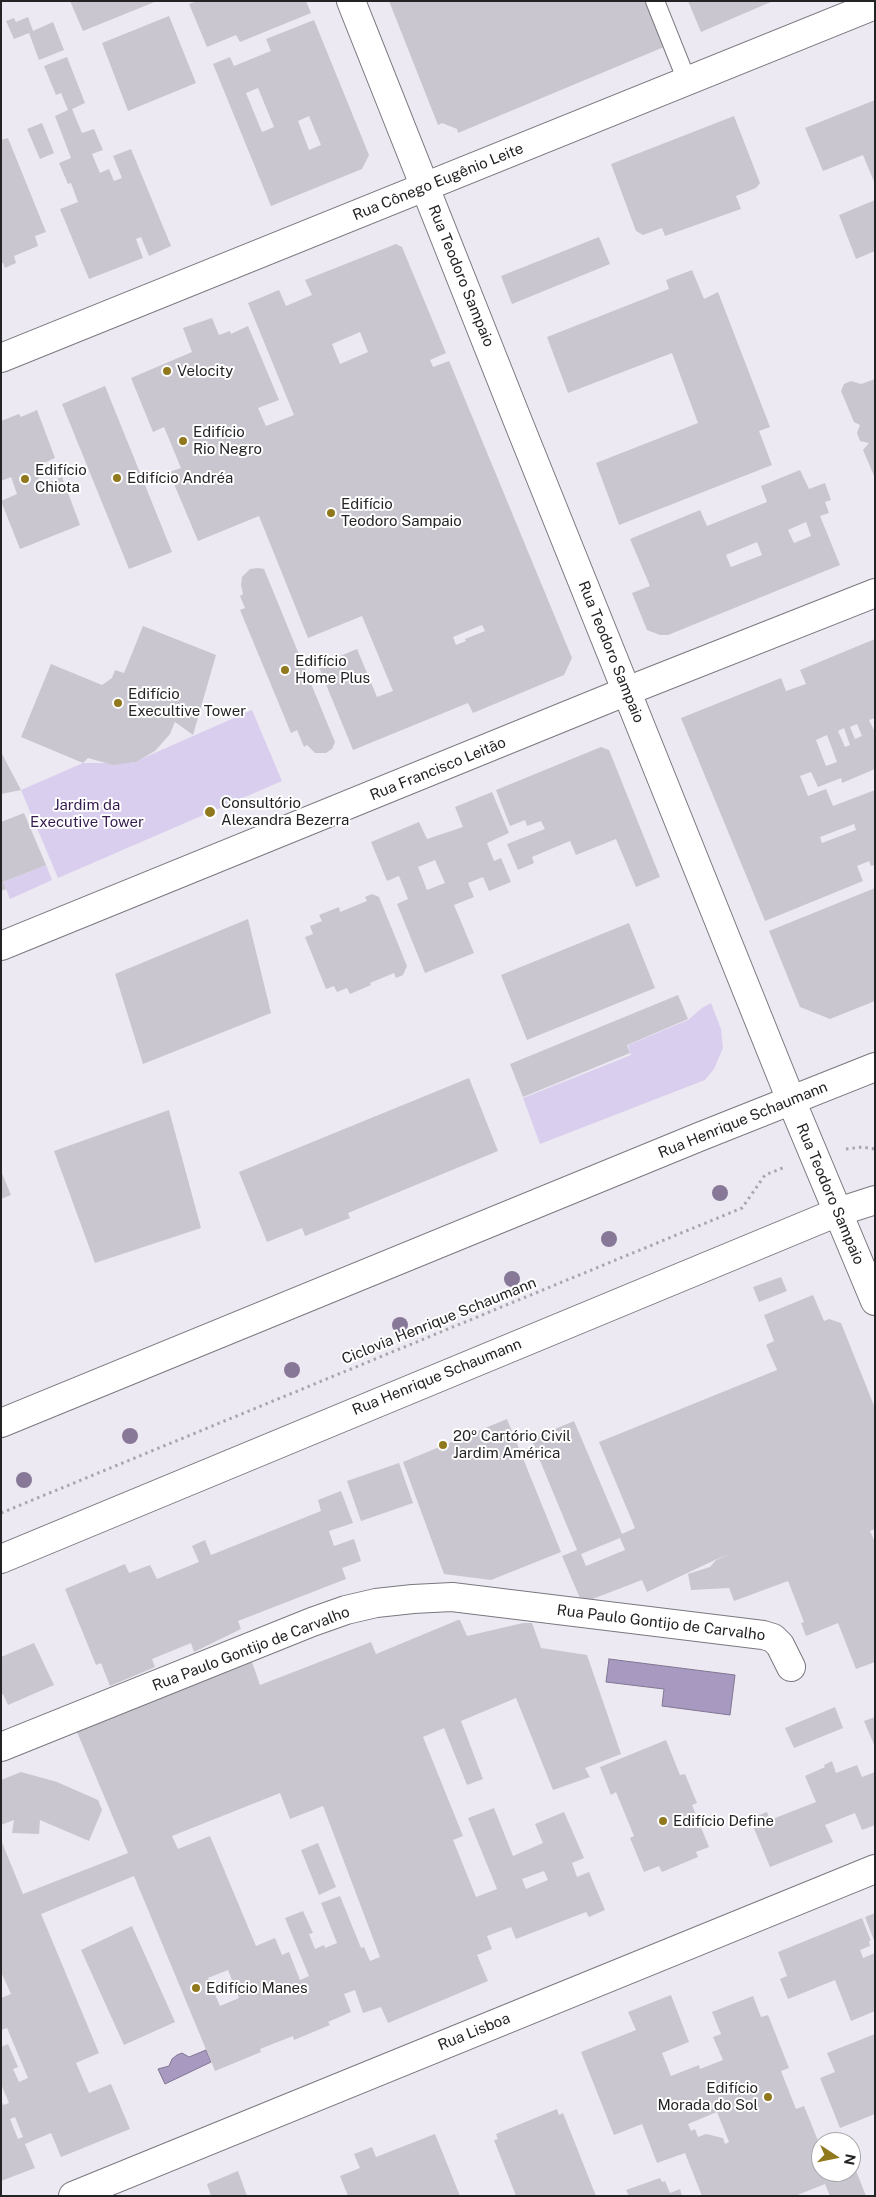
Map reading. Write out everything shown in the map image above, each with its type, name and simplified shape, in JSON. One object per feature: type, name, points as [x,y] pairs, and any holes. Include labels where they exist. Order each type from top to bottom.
[{"type":"street","name":"Rua Teodoro Sampaio","points":[[351,1],[791,1100],[875,1302]]},
{"type":"street","name":"Rua Cônego Eugênio Leite","points":[[1,358],[875,5]]},
{"type":"street","name":"Rua Francisco Leitão","points":[[1,946],[627,691],[875,593]]},
{"type":"street","name":"Rua Henrique Schaumann","points":[[1,1423],[875,1067]]},
{"type":"street","name":"Rua Henrique Schaumann","points":[[1,1559],[838,1212],[875,1200]]},
{"type":"street","name":"Rua Paulo Gontijo de Carvalho","points":[[1,1747],[58,1726],[312,1622],[346,1610],[412,1599],[452,1597],[763,1635],[773,1638],[780,1645],[791,1668]]},
{"type":"street","name":"Rua Lisboa","points":[[73,2196],[875,1869]]},
{"type":"lane","points":[[655,1],[687,81]]},
{"type":"path","name":"Ciclovia Henrique Schaumann","points":[[1,1513],[742,1208],[765,1175],[814,1155],[862,1146],[875,1149]]},
{"type":"green space","name":"Jardim da Executive Tower","points":[[252,710],[282,781],[58,878],[21,790],[83,763],[132,763]]},
{"type":"green space","points":[[46,865],[52,880],[10,899],[3,882]]},
{"type":"green space","points":[[711,1003],[721,1029],[723,1048],[714,1069],[705,1080],[540,1144],[523,1098],[631,1055],[628,1045],[688,1020]]},
{"type":"shaded area","points":[[609,1659],[735,1675],[730,1715],[662,1706],[664,1689],[606,1682]]},
{"type":"shaded area","points":[[206,2050],[211,2062],[165,2084],[158,2069],[169,2066],[172,2059],[182,2053],[189,2057]]},
{"type":"building","points":[[70,1],[157,1],[83,31]]},
{"type":"building","points":[[197,1],[306,1],[311,13],[240,42],[236,35],[207,47],[189,4]]},
{"type":"building","points":[[389,1],[645,1],[664,47],[458,133],[457,129],[442,123],[438,125]]},
{"type":"building","points":[[688,1],[773,1],[701,32]]},
{"type":"building","points":[[169,16],[196,83],[128,111],[102,43]]},
{"type":"building","points":[[28,17],[33,31],[53,22],[64,50],[39,60],[29,33],[14,39],[6,21],[14,18],[16,22]]},
{"type":"building","points":[[314,20],[369,155],[362,169],[271,206],[213,64],[230,57],[234,66],[271,51],[266,39]],"holes":[[[258,88],[274,127],[262,132],[246,93]],[[309,116],[321,145],[309,150],[298,121]]]},
{"type":"building","points":[[67,57],[85,103],[72,109],[82,133],[94,129],[103,150],[92,154],[100,173],[109,169],[114,181],[122,178],[113,156],[131,149],[171,246],[149,256],[141,237],[136,239],[143,258],[89,279],[60,209],[78,202],[71,183],[68,184],[59,163],[71,158],[55,116],[68,110],[61,93],[56,95],[44,66]]},
{"type":"building","points":[[875,100],[875,184],[863,155],[823,171],[805,128]]},
{"type":"building","points":[[734,116],[760,183],[756,188],[736,196],[741,209],[665,236],[662,228],[643,235],[636,231],[611,164]]},
{"type":"building","points":[[42,123],[54,153],[40,159],[27,129]]},
{"type":"building","points":[[8,138],[46,232],[35,236],[38,246],[14,256],[16,263],[5,268],[3,263],[1,263],[1,140]]},
{"type":"building","points":[[875,200],[875,251],[856,259],[839,215]]},
{"type":"building","points":[[599,237],[610,264],[512,304],[501,276]]},
{"type":"building","points":[[396,244],[402,247],[446,353],[430,360],[433,367],[449,361],[450,363],[572,658],[564,675],[473,713],[468,703],[353,750],[318,665],[357,649],[377,697],[393,691],[362,616],[308,638],[259,516],[198,541],[169,472],[181,468],[164,427],[153,432],[131,378],[192,352],[183,328],[212,318],[219,335],[230,331],[231,334],[248,326],[279,400],[258,408],[266,426],[294,415],[248,303],[279,290],[286,306],[312,295],[305,280]],"holes":[[[360,332],[368,352],[340,364],[332,344]],[[482,625],[485,631],[456,645],[453,637]]]},
{"type":"building","points":[[692,270],[704,299],[718,292],[770,427],[759,431],[772,465],[619,525],[596,463],[698,423],[672,353],[568,393],[547,337],[669,289],[666,280]]},
{"type":"building","points":[[875,379],[875,478],[863,450],[869,443],[860,441],[857,433],[860,425],[854,422],[841,391],[844,384],[851,381],[861,384]]},
{"type":"building","name":"Edifício Andréa","points":[[105,386],[172,552],[129,569],[62,404]]},
{"type":"building","name":"Edifício Chiota","points":[[37,410],[55,458],[35,467],[41,485],[62,477],[80,525],[20,549],[1,501],[17,494],[11,477],[1,481],[1,421],[19,414],[21,417]]},
{"type":"building","points":[[800,470],[809,489],[825,483],[831,500],[825,502],[829,513],[820,516],[840,565],[668,635],[660,635],[647,630],[632,593],[650,586],[630,539],[700,510],[707,526],[767,502],[761,486]],"holes":[[[806,522],[811,536],[794,543],[788,530]],[[757,542],[762,555],[731,567],[726,555]]]},
{"type":"building","name":"Edifício Home Plus","points":[[250,569],[264,569],[335,742],[332,749],[326,753],[315,753],[307,745],[304,747],[297,730],[291,733],[240,610],[245,608],[240,596],[243,594],[242,577]]},
{"type":"building","name":"Edifício Execultive Tower","points":[[143,626],[216,655],[193,735],[175,722],[170,734],[155,751],[136,762],[113,765],[88,758],[83,763],[21,737],[51,664],[102,685],[112,678],[115,670],[124,673]]},
{"type":"building","points":[[875,639],[875,718],[869,720],[875,732],[875,769],[842,783],[841,778],[818,787],[811,772],[800,776],[808,796],[826,789],[833,806],[875,790],[875,865],[871,866],[869,861],[857,866],[863,881],[765,921],[681,718],[781,678],[786,691],[806,684],[800,670]],"holes":[[[857,724],[862,736],[855,739],[850,727]],[[844,728],[850,745],[845,747],[838,731]],[[827,735],[837,762],[826,766],[816,740]],[[854,824],[856,830],[822,843],[820,837]]]},
{"type":"building","points":[[601,747],[609,750],[660,877],[636,887],[616,839],[576,855],[570,841],[532,857],[534,863],[518,870],[507,844],[545,829],[541,821],[527,826],[525,820],[510,826],[496,790]]},
{"type":"building","points":[[1,752],[21,790],[1,794]]},
{"type":"building","points":[[492,792],[509,833],[487,843],[494,861],[501,858],[511,882],[489,891],[483,877],[468,883],[474,897],[454,905],[474,953],[425,973],[397,904],[408,899],[399,876],[387,881],[371,842],[419,822],[427,839],[463,827],[455,807]],"holes":[[[435,860],[445,883],[427,890],[418,867]]]},
{"type":"building","points":[[24,813],[46,865],[3,882],[6,889],[1,891],[1,822]]},
{"type":"building","points":[[875,888],[875,1001],[830,1019],[800,1007],[769,931]]},
{"type":"building","points":[[372,894],[379,897],[407,966],[403,975],[396,978],[394,973],[350,994],[347,988],[337,992],[334,986],[326,989],[305,937],[313,934],[310,926],[322,921],[319,915],[339,907],[340,912],[367,901],[365,897]]},
{"type":"building","points":[[248,919],[271,1013],[143,1064],[115,974]]},
{"type":"building","points":[[629,923],[655,988],[527,1040],[501,975]]},
{"type":"building","points":[[678,995],[688,1019],[627,1045],[630,1053],[523,1097],[510,1064]]},
{"type":"building","points":[[469,1078],[498,1151],[348,1213],[350,1218],[305,1236],[302,1228],[267,1242],[239,1172]]},
{"type":"building","points":[[169,1110],[201,1228],[95,1263],[54,1151]]},
{"type":"building","points":[[1,1171],[11,1195],[1,1199]]},
{"type":"building","points":[[781,1277],[787,1291],[759,1302],[753,1287]]},
{"type":"building","points":[[813,1295],[824,1321],[829,1319],[841,1323],[875,1408],[875,1529],[870,1531],[875,1542],[875,1662],[856,1669],[838,1623],[806,1636],[801,1623],[804,1622],[788,1581],[734,1601],[729,1588],[691,1590],[688,1574],[710,1567],[716,1560],[732,1553],[717,1559],[647,1592],[642,1580],[582,1603],[562,1556],[577,1550],[531,1439],[574,1421],[622,1534],[635,1528],[599,1442],[777,1370],[766,1345],[774,1341],[764,1315]],"holes":[[[620,1538],[625,1550],[586,1566],[581,1554]]]},
{"type":"building","points":[[507,1419],[561,1552],[491,1580],[444,1574],[403,1462]]},
{"type":"building","points":[[399,1463],[413,1503],[361,1521],[347,1481]]},
{"type":"building","points":[[341,1491],[353,1523],[329,1531],[334,1546],[354,1539],[361,1561],[342,1568],[346,1579],[238,1621],[241,1629],[194,1652],[191,1643],[152,1659],[155,1667],[110,1686],[101,1663],[96,1665],[65,1589],[125,1564],[129,1573],[150,1565],[157,1579],[199,1562],[192,1546],[205,1540],[211,1555],[321,1511],[318,1500]]},
{"type":"building","points":[[460,1620],[467,1636],[523,1623],[532,1623],[541,1648],[587,1655],[621,1754],[585,1768],[590,1777],[553,1790],[516,1698],[461,1721],[483,1779],[467,1785],[444,1728],[423,1737],[463,1836],[453,1840],[476,1897],[497,1889],[468,1818],[494,1808],[513,1856],[543,1843],[535,1824],[564,1812],[584,1858],[572,1863],[577,1877],[589,1872],[605,1910],[589,1917],[586,1912],[516,1939],[511,1927],[487,1936],[492,1949],[477,1955],[488,1981],[388,2023],[381,2007],[363,2013],[355,1990],[344,1994],[351,2012],[328,2022],[330,2025],[294,2040],[293,2036],[260,2049],[261,2052],[215,2071],[134,1876],[41,1914],[99,2053],[76,2063],[89,2093],[111,2084],[130,2129],[61,2157],[51,2133],[25,2144],[35,2168],[1,2181],[1,2100],[3,2105],[9,2103],[1,2084],[1,2047],[8,2044],[18,2067],[13,2069],[19,2082],[28,2078],[7,2028],[1,2030],[1,1998],[11,1994],[1,1972],[1,1840],[23,1894],[128,1853],[77,1732],[252,1662],[260,1685],[371,1642],[376,1654]],"holes":[[[280,1793],[290,1819],[323,1806],[380,1957],[370,1961],[364,1947],[361,1948],[340,1896],[321,1903],[337,1943],[325,1948],[324,1945],[315,1949],[309,1934],[313,1933],[303,1911],[285,1918],[309,1976],[300,1980],[289,1952],[282,1955],[275,1938],[256,1946],[210,1836],[178,1849],[172,1836]],[[544,1871],[548,1880],[526,1889],[522,1879]],[[228,1970],[239,1998],[220,2006],[208,1978]],[[15,2117],[23,2137],[18,2139],[10,2119]]]},
{"type":"building","points":[[34,1643],[54,1685],[8,1705],[3,1694],[1,1695],[1,1657]]},
{"type":"building","points":[[835,1707],[843,1728],[794,1748],[785,1728]]},
{"type":"building","points":[[875,1717],[875,1747],[864,1721]]},
{"type":"building","name":"Edifício Define","points":[[666,1740],[680,1775],[685,1774],[697,1803],[692,1805],[709,1847],[696,1852],[698,1857],[662,1872],[659,1866],[644,1872],[630,1838],[634,1836],[616,1792],[611,1795],[600,1767]]},
{"type":"building","points":[[832,1761],[836,1773],[857,1765],[862,1777],[875,1772],[875,1825],[862,1830],[855,1813],[825,1825],[833,1842],[770,1867],[750,1819],[767,1812],[770,1820],[816,1802],[805,1776],[825,1767],[824,1765]]},
{"type":"building","points":[[21,1772],[57,1782],[98,1800],[102,1810],[89,1841],[40,1820],[39,1834],[12,1833],[14,1820],[1,1825],[1,1780]]},
{"type":"building","points":[[318,1843],[336,1887],[319,1895],[301,1850]]},
{"type":"building","points":[[875,1913],[875,1943],[865,1917]]},
{"type":"building","points":[[862,1918],[871,1941],[869,1941],[870,1946],[860,1950],[863,1958],[875,1953],[875,2011],[851,2021],[835,1980],[788,1999],[780,1979],[787,1976],[778,1952]]},
{"type":"building","points":[[132,1926],[175,2022],[124,2045],[81,1950]]},
{"type":"building","points":[[671,1995],[689,2042],[662,2053],[671,2076],[699,2065],[700,2069],[723,2060],[713,2037],[721,2034],[712,2012],[753,1996],[761,2017],[768,2015],[789,2068],[781,2071],[796,2109],[804,2106],[815,2132],[811,2132],[811,2182],[860,2182],[866,2196],[830,2196],[825,2184],[795,2196],[702,2196],[685,2153],[657,2163],[642,2124],[614,2135],[581,2052],[636,2030],[628,2012]],"holes":[[[717,2112],[729,2142],[725,2144],[723,2138],[706,2134],[698,2137],[695,2129],[691,2131],[688,2124]]]},
{"type":"building","points":[[875,2034],[875,2114],[840,2128],[820,2078],[835,2072],[827,2053]]},
{"type":"building","points":[[557,2109],[559,2115],[563,2113],[596,2196],[516,2196],[494,2140],[498,2139],[496,2134]]},
{"type":"building","points":[[435,2134],[460,2196],[348,2196],[340,2176],[360,2168],[354,2154],[372,2147],[376,2157]]},
{"type":"building","points":[[238,2171],[247,2196],[211,2196],[207,2184]]},
{"type":"building","points":[[660,2178],[662,2182],[665,2181],[670,2193],[680,2189],[682,2196],[629,2196],[626,2190]]},
{"type":"place","name":"Velocity","points":[[167,371]]},
{"type":"place","name":"Edifício Rio Negro","points":[[183,441]]},
{"type":"place","name":"Edifício Andréa","points":[[117,478]]},
{"type":"place","name":"Edifício Chiota","points":[[25,479]]},
{"type":"place","name":"Edifício Teodoro Sampaio","points":[[331,513]]},
{"type":"place","name":"Edifício Home Plus","points":[[285,670]]},
{"type":"place","name":"Edifício Execultive Tower","points":[[118,703]]},
{"type":"place","name":"Consultório Alexandra Bezerra","points":[[210,812]]},
{"type":"place","name":"20º Cartório Civil Jardim América","points":[[443,1445]]},
{"type":"place","name":"Edifício Define","points":[[663,1821]]},
{"type":"place","name":"Edifício Manes","points":[[196,1988]]},
{"type":"place","name":"Edifício Morada do Sol","points":[[768,2097]]}]
